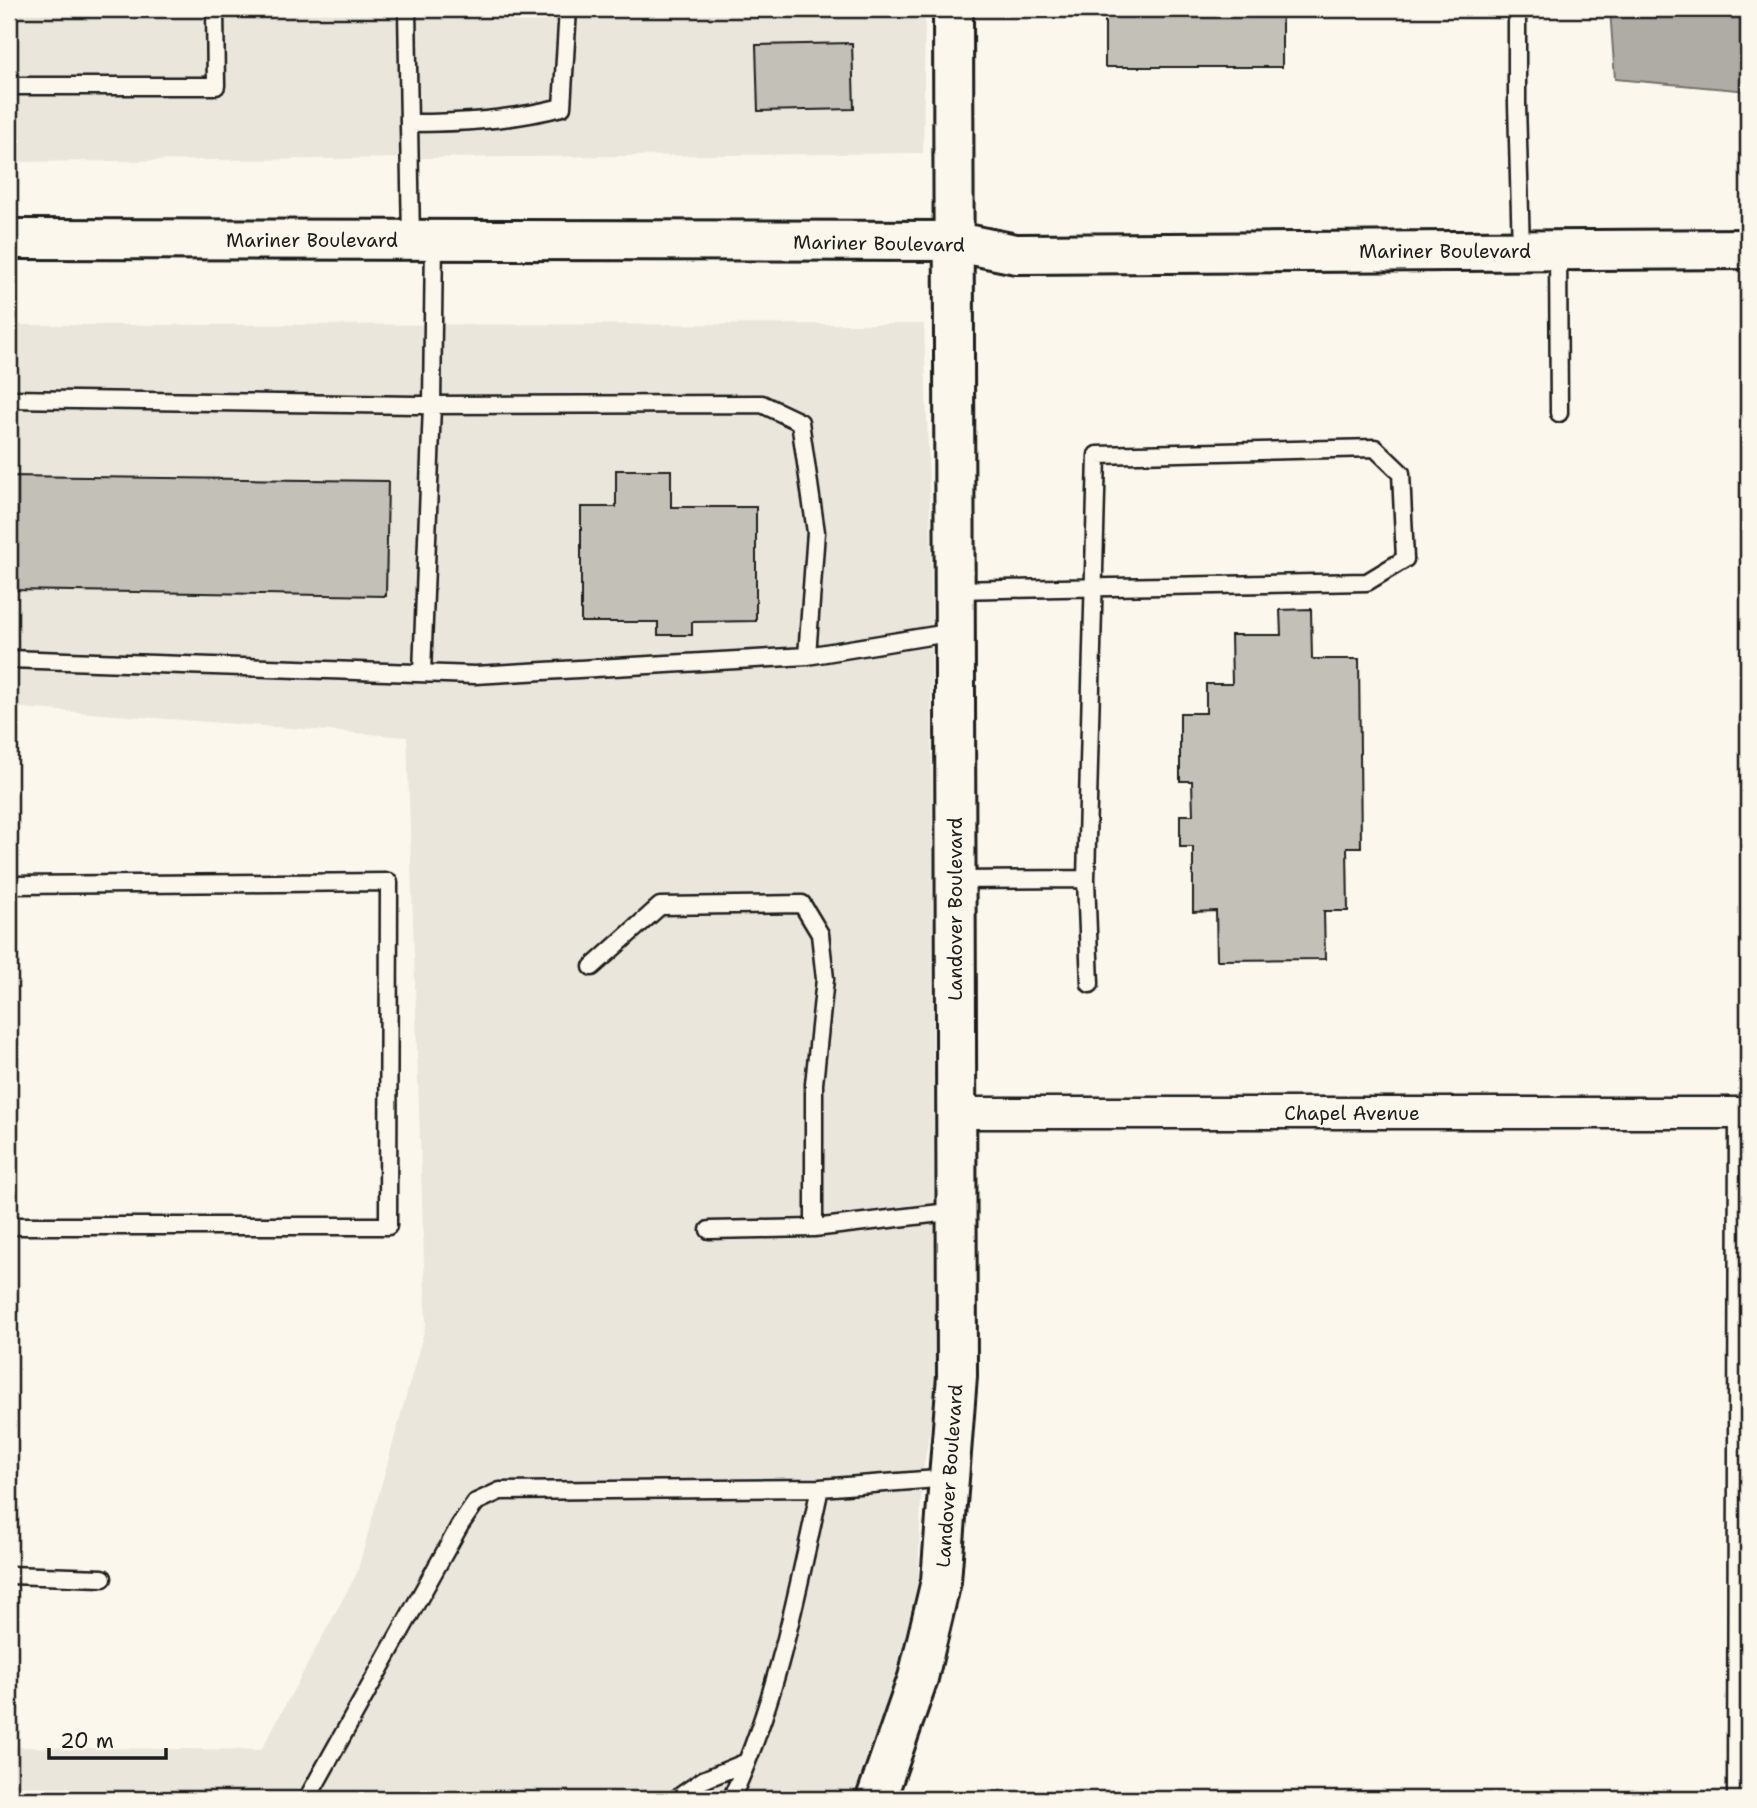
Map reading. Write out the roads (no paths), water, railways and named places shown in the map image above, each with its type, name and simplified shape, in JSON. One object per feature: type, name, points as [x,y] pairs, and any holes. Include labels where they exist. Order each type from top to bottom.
[{"type":"street","name":"Landover Boulevard","points":[[876,1799],[918,1678],[941,1581],[957,1376],[953,9]]},
{"type":"street","name":"Mariner Boulevard","points":[[9,239],[952,241],[1016,254],[1748,249]]},
{"type":"street","name":"Chapel Avenue","points":[[956,1113],[1747,1113]]},
{"type":"street","points":[[1743,1799],[1747,1113]]},
{"type":"lane","points":[[9,86],[216,86],[215,9]]},
{"type":"lane","points":[[407,9],[409,123],[422,240],[432,405],[422,673]]},
{"type":"lane","points":[[409,123],[470,123],[522,117],[562,107],[568,9]]},
{"type":"lane","points":[[1517,9],[1517,104],[1540,250],[1559,413]]},
{"type":"lane","points":[[9,399],[432,405],[762,404],[800,422],[816,532],[807,656]]},
{"type":"lane","points":[[954,590],[1094,589],[1367,582],[1405,559],[1401,473],[1375,448],[1097,455],[1094,589],[1086,879],[1090,984]]},
{"type":"lane","points":[[9,659],[475,675],[807,656],[954,632]]},
{"type":"lane","points":[[955,880],[1086,879]]},
{"type":"lane","points":[[9,885],[389,882],[388,1226],[9,1226]]},
{"type":"lane","points":[[592,967],[660,906],[802,904],[820,934],[825,979],[814,1084],[814,1228]]},
{"type":"lane","points":[[709,1230],[814,1228],[957,1211]]},
{"type":"lane","points":[[307,1799],[460,1525],[476,1502],[500,1491],[820,1488],[950,1478]]},
{"type":"lane","points":[[731,1799],[747,1762],[785,1647],[820,1488]]},
{"type":"lane","points":[[9,1575],[103,1578]]},
{"type":"lane","points":[[676,1799],[703,1780],[747,1762]]}]
